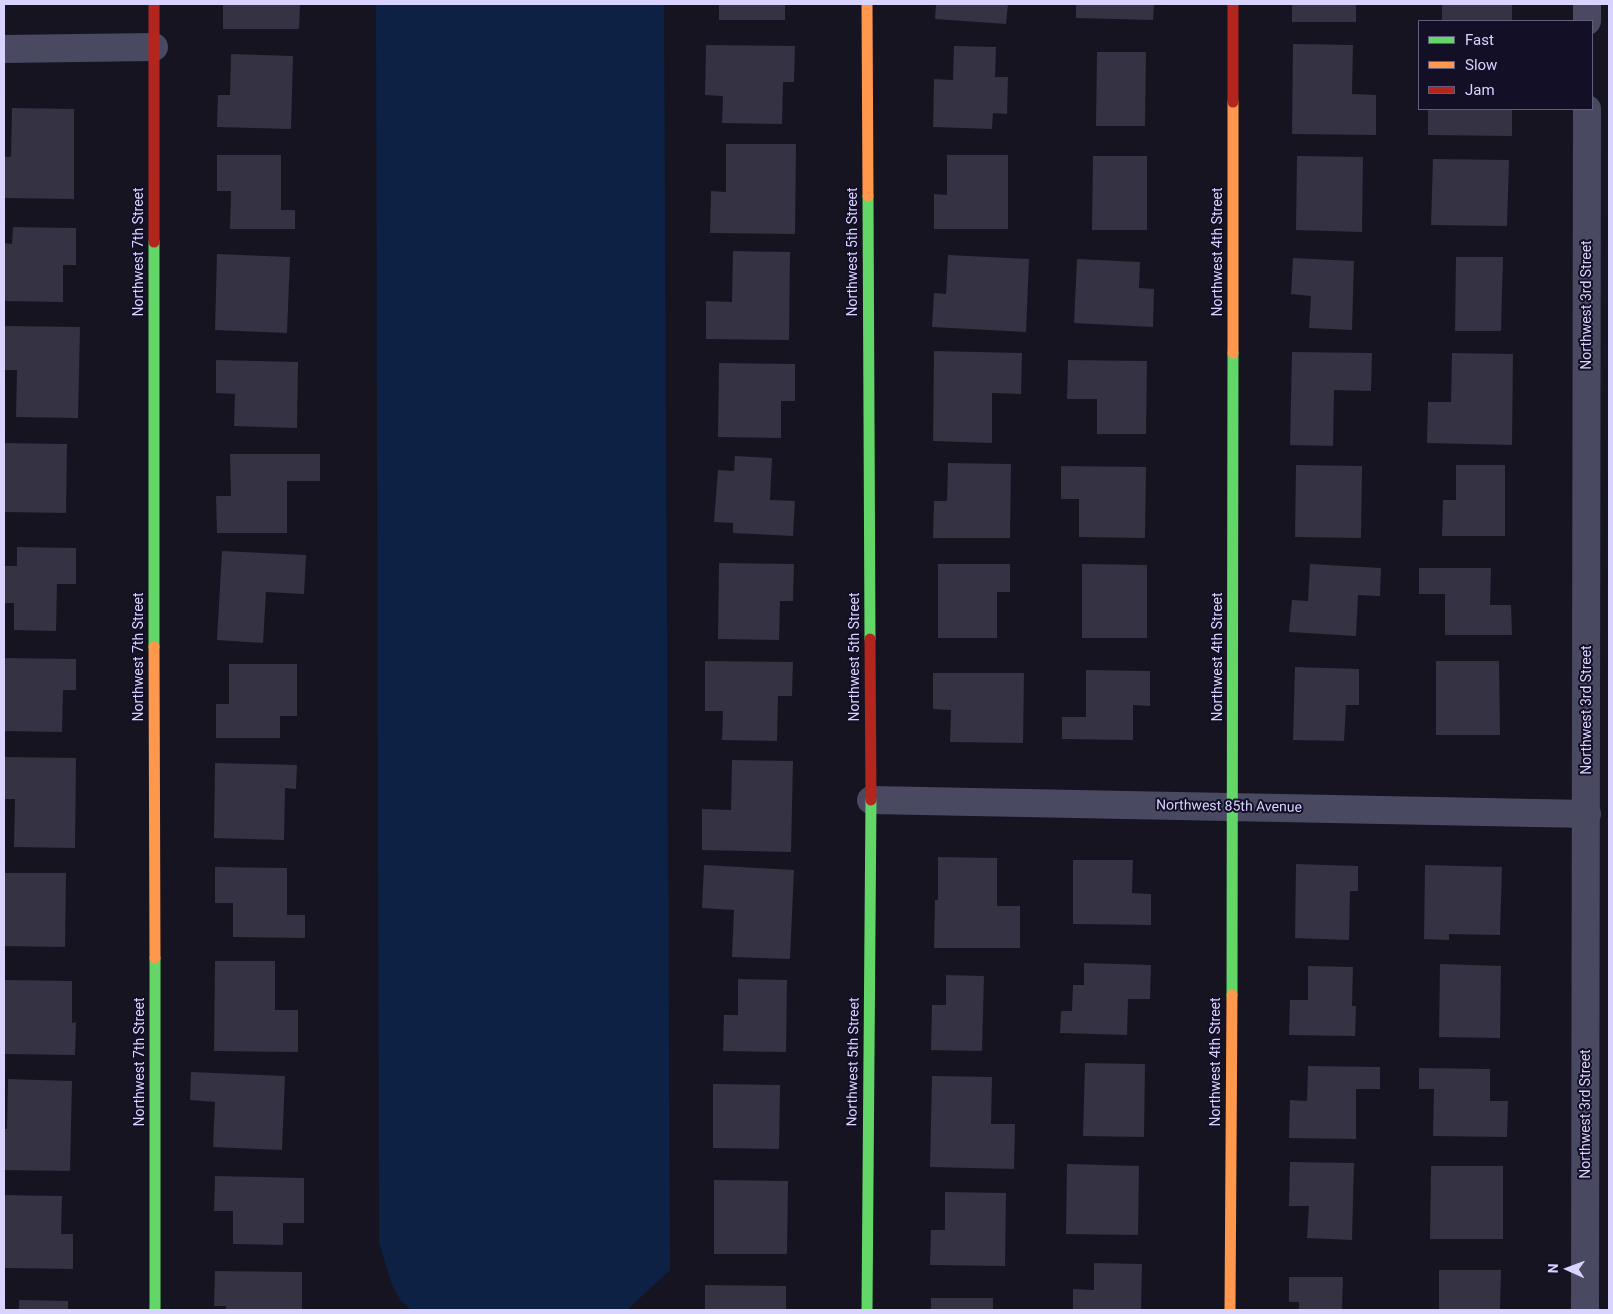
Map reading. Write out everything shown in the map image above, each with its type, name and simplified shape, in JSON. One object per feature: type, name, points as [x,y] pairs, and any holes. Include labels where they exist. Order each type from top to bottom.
[{"type":"street","name":"Northwest 7th Street","points":[[154,4],[155,1310]]},
{"type":"street","name":"Northwest 5th Street","points":[[867,4],[871,800],[867,1310]]},
{"type":"street","name":"Northwest 4th Street","points":[[1230,1310],[1233,807],[1233,4]]},
{"type":"street","points":[[1587,4],[1587,20]]},
{"type":"street","points":[[4,49],[154,47]]},
{"type":"street","name":"Northwest 3rd Street","points":[[1585,1310],[1587,110]]},
{"type":"street","name":"Northwest 85th Avenue","points":[[871,800],[1587,814]]},
{"type":"water","points":[[376,4],[664,4],[670,1270],[627,1310],[411,1310],[400,1300],[392,1285],[379,1242]]},
{"type":"building","points":[[223,4],[300,4],[299,29],[223,29]]},
{"type":"building","points":[[719,4],[785,4],[785,20],[719,20]]},
{"type":"building","points":[[936,4],[1008,4],[1006,24],[935,19]]},
{"type":"building","points":[[1076,4],[1154,4],[1153,20],[1076,18]]},
{"type":"building","points":[[1292,4],[1356,4],[1356,22],[1292,22]]},
{"type":"building","points":[[1442,4],[1512,4],[1512,20],[1442,20]]},
{"type":"building","points":[[1293,44],[1353,45],[1352,94],[1376,95],[1376,135],[1292,134]]},
{"type":"building","points":[[706,45],[795,46],[794,82],[783,82],[782,124],[722,123],[723,96],[705,95]]},
{"type":"building","points":[[954,46],[996,47],[995,77],[1008,77],[1007,114],[993,113],[992,129],[933,127],[934,79],[953,80]]},
{"type":"building","points":[[1097,52],[1146,52],[1145,126],[1096,126]]},
{"type":"building","points":[[231,54],[293,56],[291,129],[217,127],[218,95],[230,95]]},
{"type":"building","points":[[12,108],[74,109],[74,199],[4,198],[4,157],[11,157]]},
{"type":"building","points":[[1428,110],[1512,110],[1512,136],[1428,135]]},
{"type":"building","points":[[726,144],[796,144],[795,234],[710,233],[711,191],[726,192]]},
{"type":"building","points":[[217,155],[281,155],[281,210],[295,210],[295,229],[230,229],[231,191],[217,191]]},
{"type":"building","points":[[947,155],[1008,155],[1008,229],[934,229],[934,194],[947,195]]},
{"type":"building","points":[[1093,156],[1147,156],[1147,230],[1092,230]]},
{"type":"building","points":[[1297,156],[1363,157],[1362,232],[1296,230]]},
{"type":"building","points":[[1433,159],[1509,160],[1507,226],[1431,225]]},
{"type":"building","points":[[13,227],[76,228],[76,265],[63,265],[63,302],[4,301],[4,243],[12,244]]},
{"type":"building","points":[[733,251],[790,252],[789,340],[706,339],[706,301],[732,302]]},
{"type":"building","points":[[217,254],[290,257],[287,333],[215,330]]},
{"type":"building","points":[[948,255],[1029,259],[1026,332],[932,327],[934,293],[946,294]]},
{"type":"building","points":[[1456,257],[1503,257],[1501,331],[1455,331]]},
{"type":"building","points":[[1293,258],[1354,261],[1352,330],[1309,328],[1311,296],[1291,294]]},
{"type":"building","points":[[1077,259],[1140,262],[1139,288],[1154,289],[1153,327],[1074,323]]},
{"type":"building","points":[[4,326],[80,327],[78,418],[16,417],[17,370],[4,370]]},
{"type":"building","points":[[934,351],[1022,353],[1021,394],[992,393],[992,443],[933,441]]},
{"type":"building","points":[[1292,352],[1372,353],[1371,391],[1334,390],[1333,446],[1290,445]]},
{"type":"building","points":[[1452,353],[1513,354],[1512,445],[1427,443],[1428,402],[1451,402]]},
{"type":"building","points":[[216,360],[298,362],[297,428],[234,426],[235,394],[216,393]]},
{"type":"building","points":[[1068,360],[1147,361],[1146,434],[1097,434],[1097,399],[1067,399]]},
{"type":"building","points":[[719,363],[795,364],[795,401],[781,401],[781,438],[718,437]]},
{"type":"building","points":[[4,443],[67,444],[66,513],[4,512]]},
{"type":"building","points":[[230,454],[320,454],[320,481],[287,481],[287,533],[217,533],[216,496],[231,496]]},
{"type":"building","points":[[735,456],[772,458],[770,500],[795,501],[793,536],[733,533],[733,523],[714,522],[718,470],[734,471]]},
{"type":"building","points":[[948,463],[1011,464],[1010,538],[933,538],[934,501],[947,501]]},
{"type":"building","points":[[1296,465],[1362,466],[1361,538],[1295,537]]},
{"type":"building","points":[[1456,465],[1505,465],[1505,536],[1442,536],[1443,500],[1456,500]]},
{"type":"building","points":[[1061,466],[1146,467],[1145,538],[1079,537],[1079,499],[1061,499]]},
{"type":"building","points":[[17,547],[76,548],[76,584],[57,584],[56,631],[14,630],[14,603],[4,603],[4,566],[17,566]]},
{"type":"building","points":[[222,551],[306,555],[304,594],[266,592],[263,643],[217,640]]},
{"type":"building","points":[[719,563],[794,564],[793,601],[780,601],[779,640],[718,639]]},
{"type":"building","points":[[938,564],[1010,564],[1010,592],[997,592],[997,638],[938,638]]},
{"type":"building","points":[[1082,564],[1147,565],[1147,638],[1082,638]]},
{"type":"building","points":[[1310,564],[1381,568],[1380,596],[1358,595],[1356,636],[1289,632],[1292,600],[1308,601]]},
{"type":"building","points":[[1419,568],[1491,568],[1490,605],[1511,605],[1512,635],[1445,635],[1445,594],[1419,594]]},
{"type":"building","points":[[4,658],[76,659],[76,690],[63,690],[62,732],[4,731]]},
{"type":"building","points":[[705,661],[793,662],[792,696],[778,696],[777,741],[722,740],[723,711],[705,711]]},
{"type":"building","points":[[1436,661],[1499,661],[1500,735],[1436,735]]},
{"type":"building","points":[[229,664],[297,664],[297,716],[280,716],[280,738],[216,738],[216,704],[229,704]]},
{"type":"building","points":[[1295,667],[1359,669],[1359,705],[1346,705],[1344,741],[1293,740]]},
{"type":"building","points":[[1086,670],[1150,671],[1150,706],[1133,705],[1133,740],[1062,739],[1062,717],[1086,717]]},
{"type":"building","points":[[933,673],[1024,673],[1023,743],[950,742],[951,710],[933,709]]},
{"type":"building","points":[[4,757],[76,758],[75,848],[14,847],[15,799],[4,799]]},
{"type":"building","points":[[732,760],[793,761],[791,852],[702,850],[702,809],[731,810]]},
{"type":"building","points":[[215,763],[297,765],[296,789],[285,788],[284,840],[214,838]]},
{"type":"building","points":[[938,857],[997,858],[997,906],[1020,906],[1020,948],[934,948],[935,900],[938,900]]},
{"type":"building","points":[[1073,860],[1133,860],[1132,893],[1151,894],[1151,925],[1073,924]]},
{"type":"building","points":[[1296,864],[1358,866],[1358,891],[1350,891],[1349,940],[1295,938]]},
{"type":"building","points":[[704,865],[794,870],[790,959],[732,957],[734,910],[702,908]]},
{"type":"building","points":[[1425,865],[1502,867],[1500,935],[1449,934],[1449,940],[1424,939]]},
{"type":"building","points":[[215,867],[287,868],[287,915],[305,915],[305,938],[233,937],[233,903],[215,903]]},
{"type":"building","points":[[4,873],[66,873],[65,947],[4,946]]},
{"type":"building","points":[[215,961],[275,961],[275,1010],[298,1010],[298,1052],[214,1051]]},
{"type":"building","points":[[1084,963],[1151,965],[1150,999],[1128,999],[1127,1035],[1060,1033],[1061,1011],[1072,1011],[1073,985],[1084,985]]},
{"type":"building","points":[[1440,964],[1501,966],[1500,1038],[1439,1037]]},
{"type":"building","points":[[1308,966],[1353,967],[1352,1006],[1356,1006],[1355,1036],[1289,1035],[1290,1000],[1308,1000]]},
{"type":"building","points":[[946,975],[984,976],[982,1051],[931,1050],[932,1005],[946,1005]]},
{"type":"building","points":[[738,979],[787,980],[786,1052],[723,1051],[724,1015],[738,1015]]},
{"type":"building","points":[[4,980],[72,981],[72,1023],[76,1022],[75,1055],[5,1054]]},
{"type":"building","points":[[1085,1063],[1145,1064],[1144,1137],[1083,1136]]},
{"type":"building","points":[[1308,1066],[1380,1067],[1380,1089],[1356,1089],[1356,1139],[1289,1138],[1290,1100],[1307,1101]]},
{"type":"building","points":[[1419,1068],[1490,1069],[1490,1101],[1508,1101],[1507,1137],[1433,1136],[1434,1089],[1419,1089]]},
{"type":"building","points":[[191,1072],[285,1076],[282,1150],[213,1147],[215,1102],[190,1100]]},
{"type":"building","points":[[932,1076],[992,1077],[991,1124],[1015,1124],[1014,1169],[930,1167]]},
{"type":"building","points":[[8,1079],[72,1081],[70,1171],[4,1170],[4,1129],[7,1129]]},
{"type":"building","points":[[713,1084],[780,1085],[779,1149],[713,1148]]},
{"type":"building","points":[[1290,1162],[1354,1163],[1352,1240],[1307,1238],[1309,1206],[1289,1206]]},
{"type":"building","points":[[1067,1164],[1139,1166],[1138,1235],[1066,1234]]},
{"type":"building","points":[[1431,1166],[1503,1166],[1503,1239],[1430,1239]]},
{"type":"building","points":[[215,1176],[304,1178],[304,1223],[283,1223],[283,1245],[233,1244],[233,1211],[214,1211]]},
{"type":"building","points":[[714,1180],[788,1181],[787,1254],[714,1254]]},
{"type":"building","points":[[945,1192],[1006,1193],[1005,1266],[930,1265],[931,1230],[945,1230]]},
{"type":"building","points":[[4,1195],[62,1196],[61,1234],[73,1234],[73,1269],[4,1268]]},
{"type":"building","points":[[1094,1263],[1142,1264],[1141,1310],[1073,1310],[1073,1289],[1094,1290]]},
{"type":"building","points":[[1439,1270],[1501,1270],[1500,1310],[1439,1310]]},
{"type":"building","points":[[215,1271],[302,1272],[302,1310],[226,1310],[226,1306],[214,1306]]},
{"type":"building","points":[[1289,1277],[1343,1277],[1342,1310],[1299,1310],[1299,1302],[1289,1302]]},
{"type":"building","points":[[705,1285],[786,1286],[786,1310],[705,1310]]},
{"type":"building","points":[[931,1298],[993,1298],[993,1310],[931,1310]]},
{"type":"building","points":[[19,1300],[68,1301],[68,1310],[19,1310]]},
{"type":"traffic: fast","points":[[868,196],[870,639]]},
{"type":"traffic: fast","points":[[154,242],[154,647]]},
{"type":"traffic: fast","points":[[1232,995],[1233,353]]},
{"type":"traffic: fast","points":[[867,1310],[871,800]]},
{"type":"traffic: fast","points":[[155,958],[155,1310]]},
{"type":"traffic: slow","points":[[867,4],[868,196]]},
{"type":"traffic: slow","points":[[1233,102],[1233,353]]},
{"type":"traffic: slow","points":[[154,647],[155,958]]},
{"type":"traffic: slow","points":[[1230,1310],[1232,995]]},
{"type":"traffic: jam","points":[[154,4],[154,242]]},
{"type":"traffic: jam","points":[[1233,4],[1233,102]]},
{"type":"traffic: jam","points":[[870,639],[871,800]]}]
